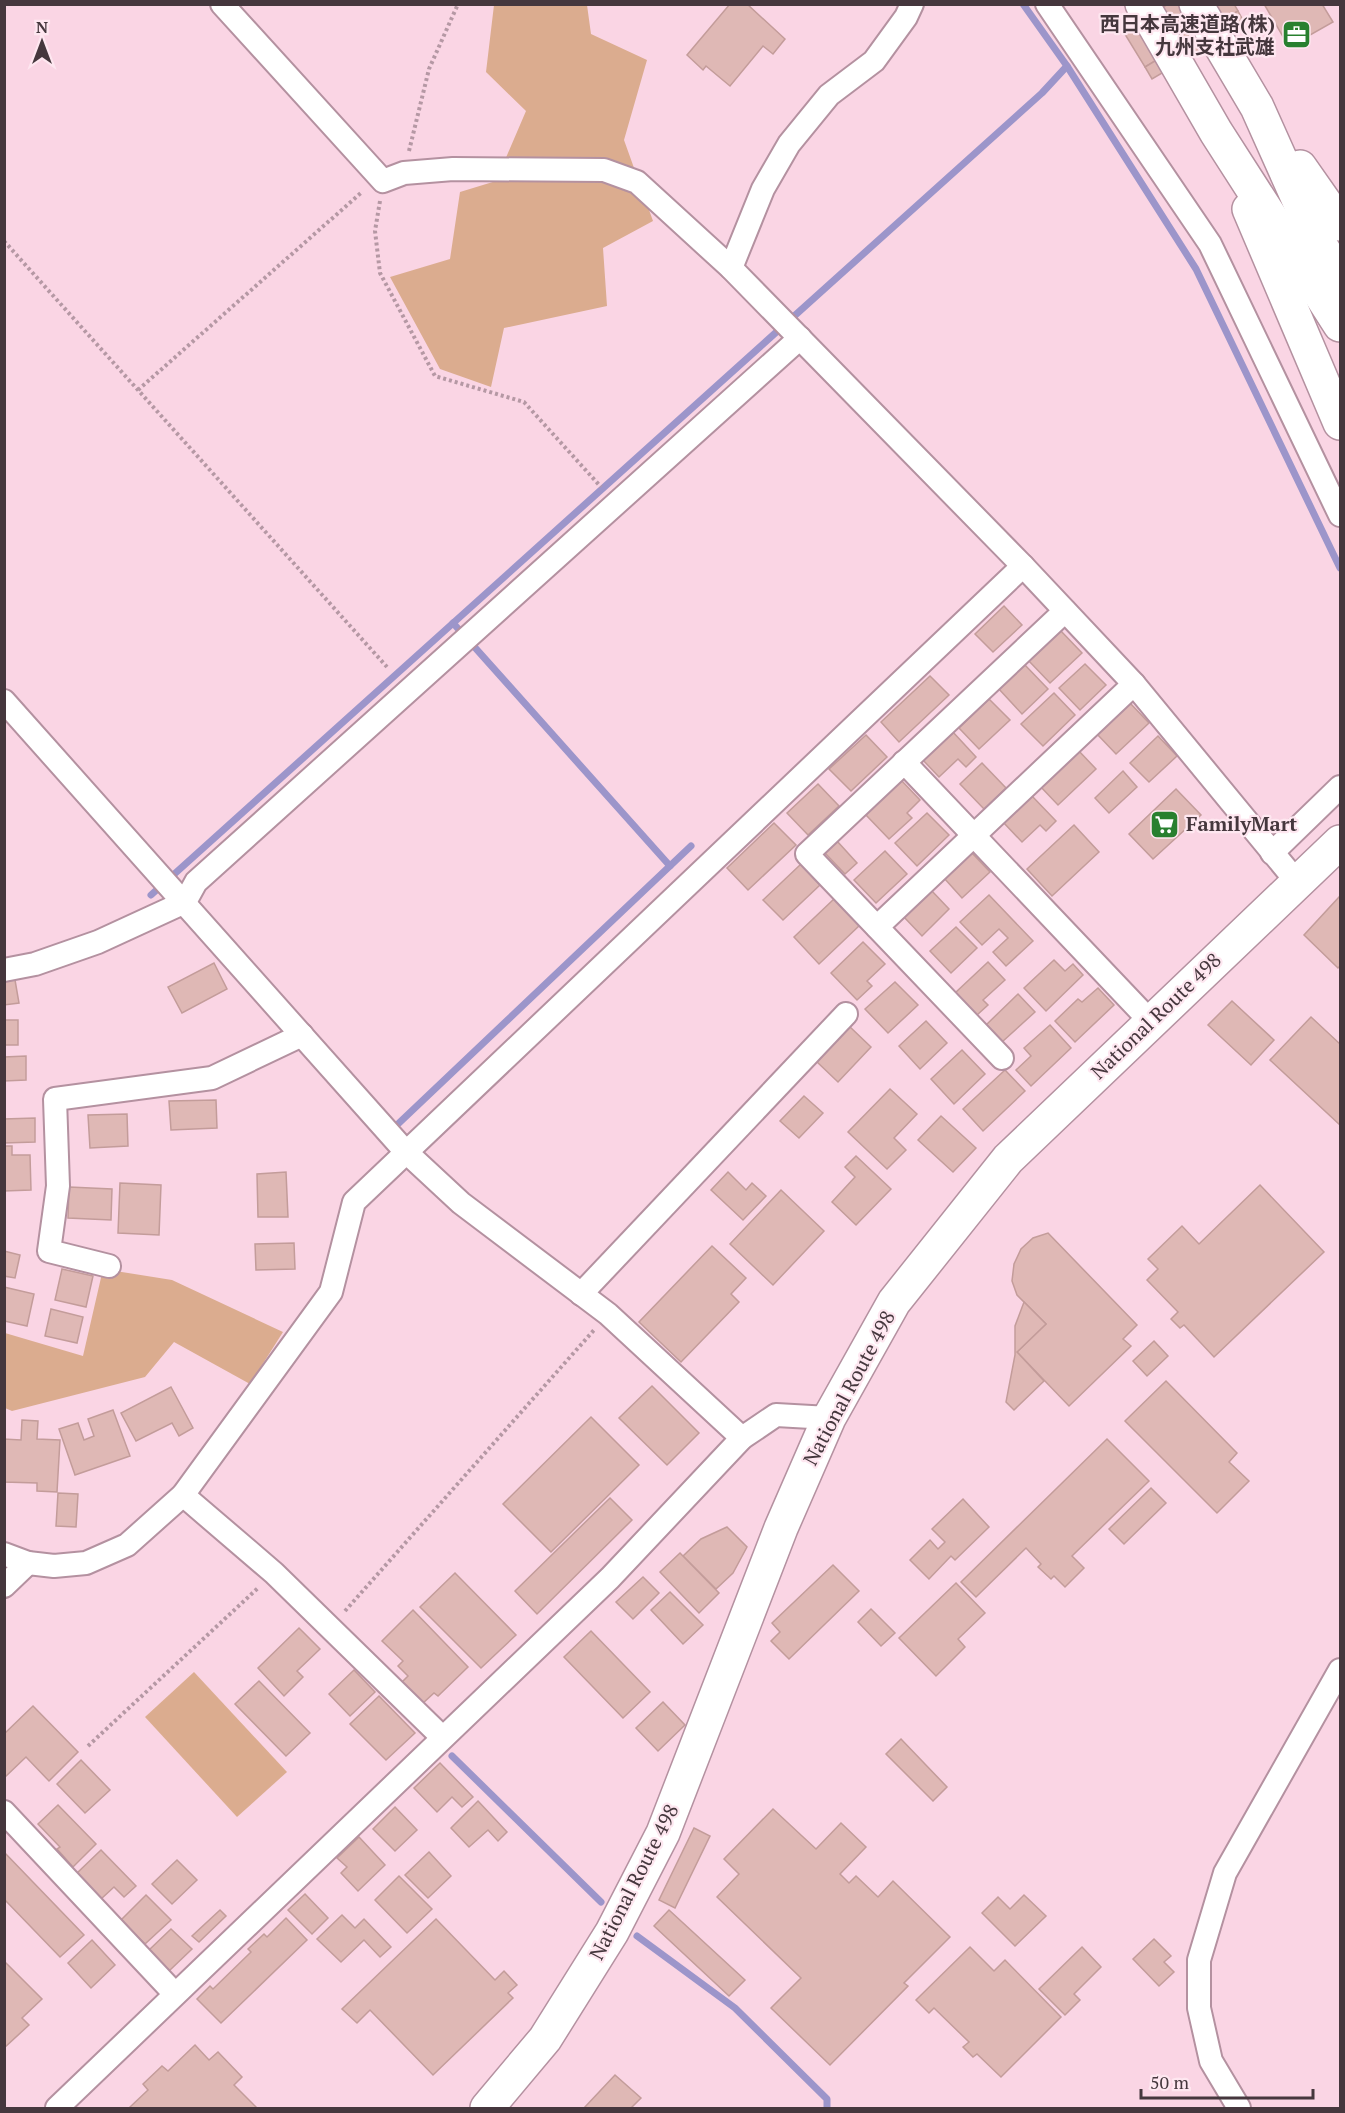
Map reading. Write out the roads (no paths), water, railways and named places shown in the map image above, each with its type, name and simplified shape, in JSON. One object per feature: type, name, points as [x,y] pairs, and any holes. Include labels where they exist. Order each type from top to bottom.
[{"type":"highway","points":[[1142,4],[1216,132],[1341,325]]},
{"type":"highway","points":[[1196,4],[1257,107],[1341,224]]},
{"type":"highway","points":[[1257,107],[1313,232],[1341,278]]},
{"type":"highway","points":[[1216,132],[1341,423]]},
{"type":"highway","name":"National Route 498","points":[[487,2109],[545,2039],[612,1932],[663,1833],[781,1528],[829,1418],[894,1302],[1008,1159],[1318,862],[1341,836]]},
{"type":"street","points":[[222,4],[383,181],[404,172],[453,169],[604,170],[637,182],[731,268],[1023,566],[1134,684],[1272,853],[1318,862]]},
{"type":"street","points":[[731,268],[763,189],[789,144],[829,95],[874,61],[906,17],[912,4]]},
{"type":"street","points":[[1047,4],[1209,244],[1341,515]]},
{"type":"street","points":[[4,970],[35,964],[98,942],[172,887],[196,882],[800,338]]},
{"type":"street","points":[[4,1554],[28,1563],[54,1566],[86,1563],[127,1545],[183,1495],[331,1292],[354,1202],[405,1151],[1023,566]]},
{"type":"street","points":[[1002,1058],[807,854],[1065,611]]},
{"type":"street","points":[[877,927],[1134,684]]},
{"type":"street","points":[[4,701],[405,1151],[461,1203],[608,1314],[742,1438]]},
{"type":"street","points":[[904,762],[1151,1022]]},
{"type":"street","points":[[1272,853],[1341,787]]},
{"type":"street","points":[[581,1294],[846,1014]]},
{"type":"street","points":[[109,1266],[49,1251],[58,1186],[55,1099],[212,1078],[302,1035]]},
{"type":"street","points":[[57,2109],[610,1578],[742,1438],[776,1415],[829,1418]]},
{"type":"street","points":[[183,1495],[274,1574],[442,1737]]},
{"type":"street","points":[[4,1586],[28,1563]]},
{"type":"street","points":[[1239,2109],[1211,2061],[1199,2008],[1199,1960],[1225,1873],[1341,1670]]},
{"type":"street","points":[[4,1812],[175,1994]]},
{"type":"waterway","points":[[1023,4],[1067,66],[1196,269],[1340,568]]},
{"type":"waterway","points":[[151,895],[1042,93],[1067,66]]},
{"type":"waterway","points":[[453,623],[670,866]]},
{"type":"waterway","points":[[399,1123],[691,846]]},
{"type":"waterway","points":[[452,1756],[601,1902]]},
{"type":"waterway","points":[[637,1936],[735,2008],[827,2099],[827,2108]]},
{"type":"place","name":"西日本高速道路(株) 九州支社武雄","points":[[1296,35]]},
{"type":"place","name":"FamilyMart","points":[[1165,824]]}]
